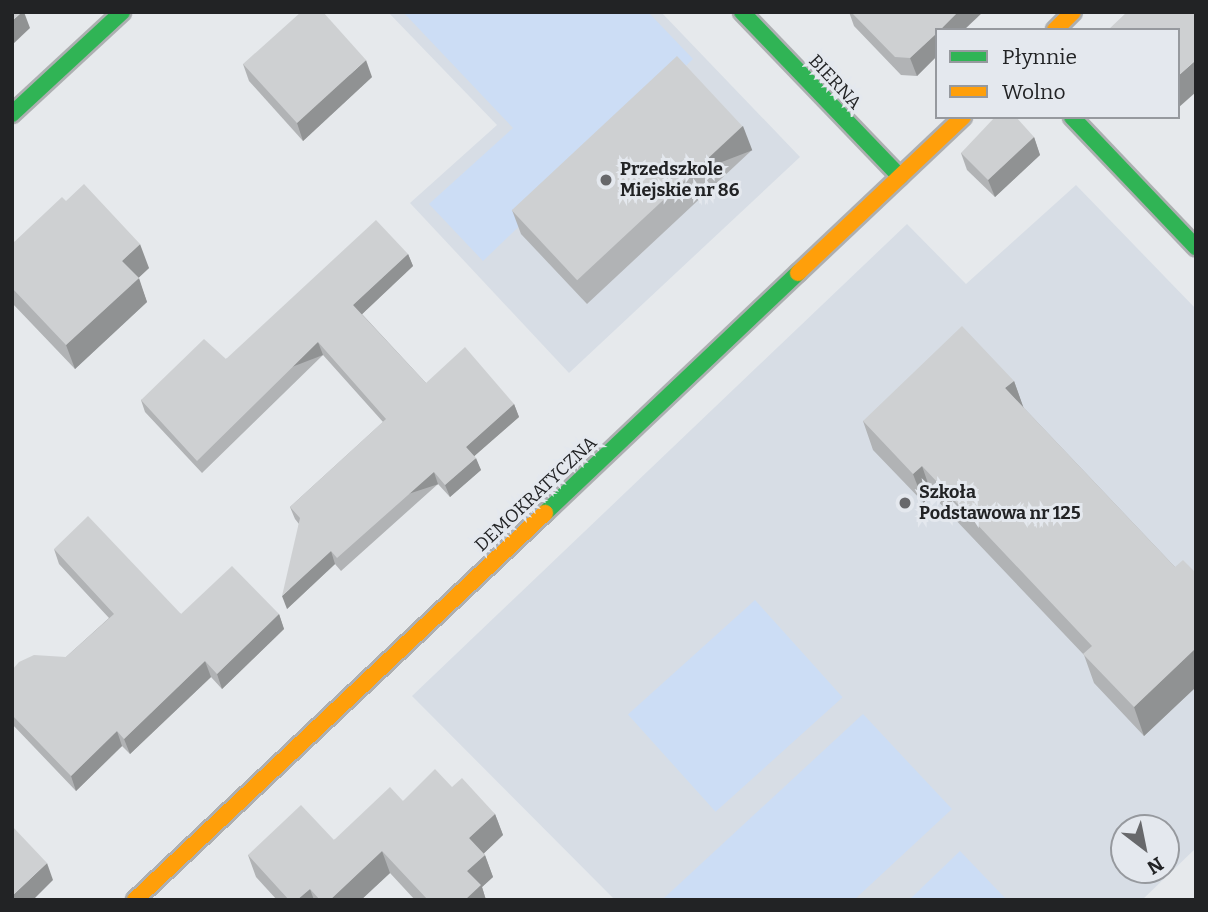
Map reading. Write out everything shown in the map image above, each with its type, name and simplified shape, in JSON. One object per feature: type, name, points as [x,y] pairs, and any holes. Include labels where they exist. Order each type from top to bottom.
[{"type":"street","points":[[12,114],[122,12]]},
{"type":"street","name":"BIERNA","points":[[742,12],[900,177]]},
{"type":"street","points":[[1057,28],[1073,12]]},
{"type":"street","name":"DEMOKRATYCZNA","points":[[135,900],[961,119]]},
{"type":"street","points":[[1074,119],[1196,247]]},
{"type":"shaded area","name":"Przedszkole Miejskie nr 86","points":[[388,12],[661,12],[800,157],[569,373],[410,203],[497,125]]},
{"type":"shaded area","points":[[403,12],[648,12],[693,59],[483,261],[429,204],[513,128]]},
{"type":"shaded area","name":"Szkoła Podstawowa nr 125","points":[[1076,185],[1196,309],[1196,848],[1180,863],[1180,814],[1110,814],[1110,884],[1159,884],[1142,900],[615,900],[412,696],[907,224],[966,284]]},
{"type":"shaded area","points":[[755,600],[843,697],[716,812],[628,714]]},
{"type":"shaded area","points":[[863,714],[952,809],[854,900],[662,900]]},
{"type":"shaded area","points":[[960,851],[1007,900],[909,900]]},
{"type":"building","points":[[12,12],[22,12],[12,21]]},
{"type":"building","points":[[301,12],[323,12],[366,60],[297,123],[243,64]]},
{"type":"building","points":[[851,12],[958,12],[942,28],[935,28],[935,35],[910,58],[895,57]]},
{"type":"building","points":[[1127,12],[1196,12],[1196,60],[1180,74],[1180,28],[1110,28]]},
{"type":"building","points":[[677,56],[742,126],[577,280],[512,210]]},
{"type":"building","points":[[993,119],[1018,119],[1034,137],[988,180],[961,153]]},
{"type":"building","points":[[84,184],[140,244],[122,261],[139,278],[66,345],[12,288],[12,244],[62,197],[66,201]]},
{"type":"building","points":[[376,220],[408,254],[353,305],[426,383],[465,347],[514,404],[466,447],[476,458],[445,485],[434,472],[337,558],[331,551],[282,596],[300,518],[290,507],[386,419],[318,342],[197,461],[141,400],[204,339],[226,359]]},
{"type":"building","points":[[962,326],[1014,381],[1005,388],[1175,567],[1183,560],[1196,573],[1196,648],[1134,707],[1083,654],[1092,646],[922,466],[913,474],[863,421]]},
{"type":"building","points":[[88,516],[181,614],[232,566],[279,614],[217,674],[205,661],[124,739],[117,731],[71,776],[12,715],[12,670],[19,662],[34,655],[66,657],[114,614],[54,549]]},
{"type":"building","points":[[435,769],[452,787],[462,778],[495,814],[469,838],[485,855],[467,871],[481,885],[465,900],[428,900],[382,851],[330,900],[320,900],[310,889],[297,900],[289,900],[248,855],[301,805],[334,840],[390,787],[403,801]]},
{"type":"building","points":[[12,826],[47,863],[12,896]]},
{"type":"traffic: fast","points":[[12,114],[122,12]]},
{"type":"traffic: fast","points":[[742,12],[900,177]]},
{"type":"traffic: fast","points":[[1074,119],[1196,247]]},
{"type":"traffic: fast","points":[[545,513],[798,273]]},
{"type":"traffic: slow","points":[[1057,28],[1073,12]]},
{"type":"traffic: slow","points":[[798,273],[961,119]]},
{"type":"traffic: slow","points":[[135,900],[545,513]]},
{"type":"place","name":"Przedszkole Miejskie nr 86","points":[[606,180]]},
{"type":"place","name":"Szkoła Podstawowa nr 125","points":[[905,503]]}]
